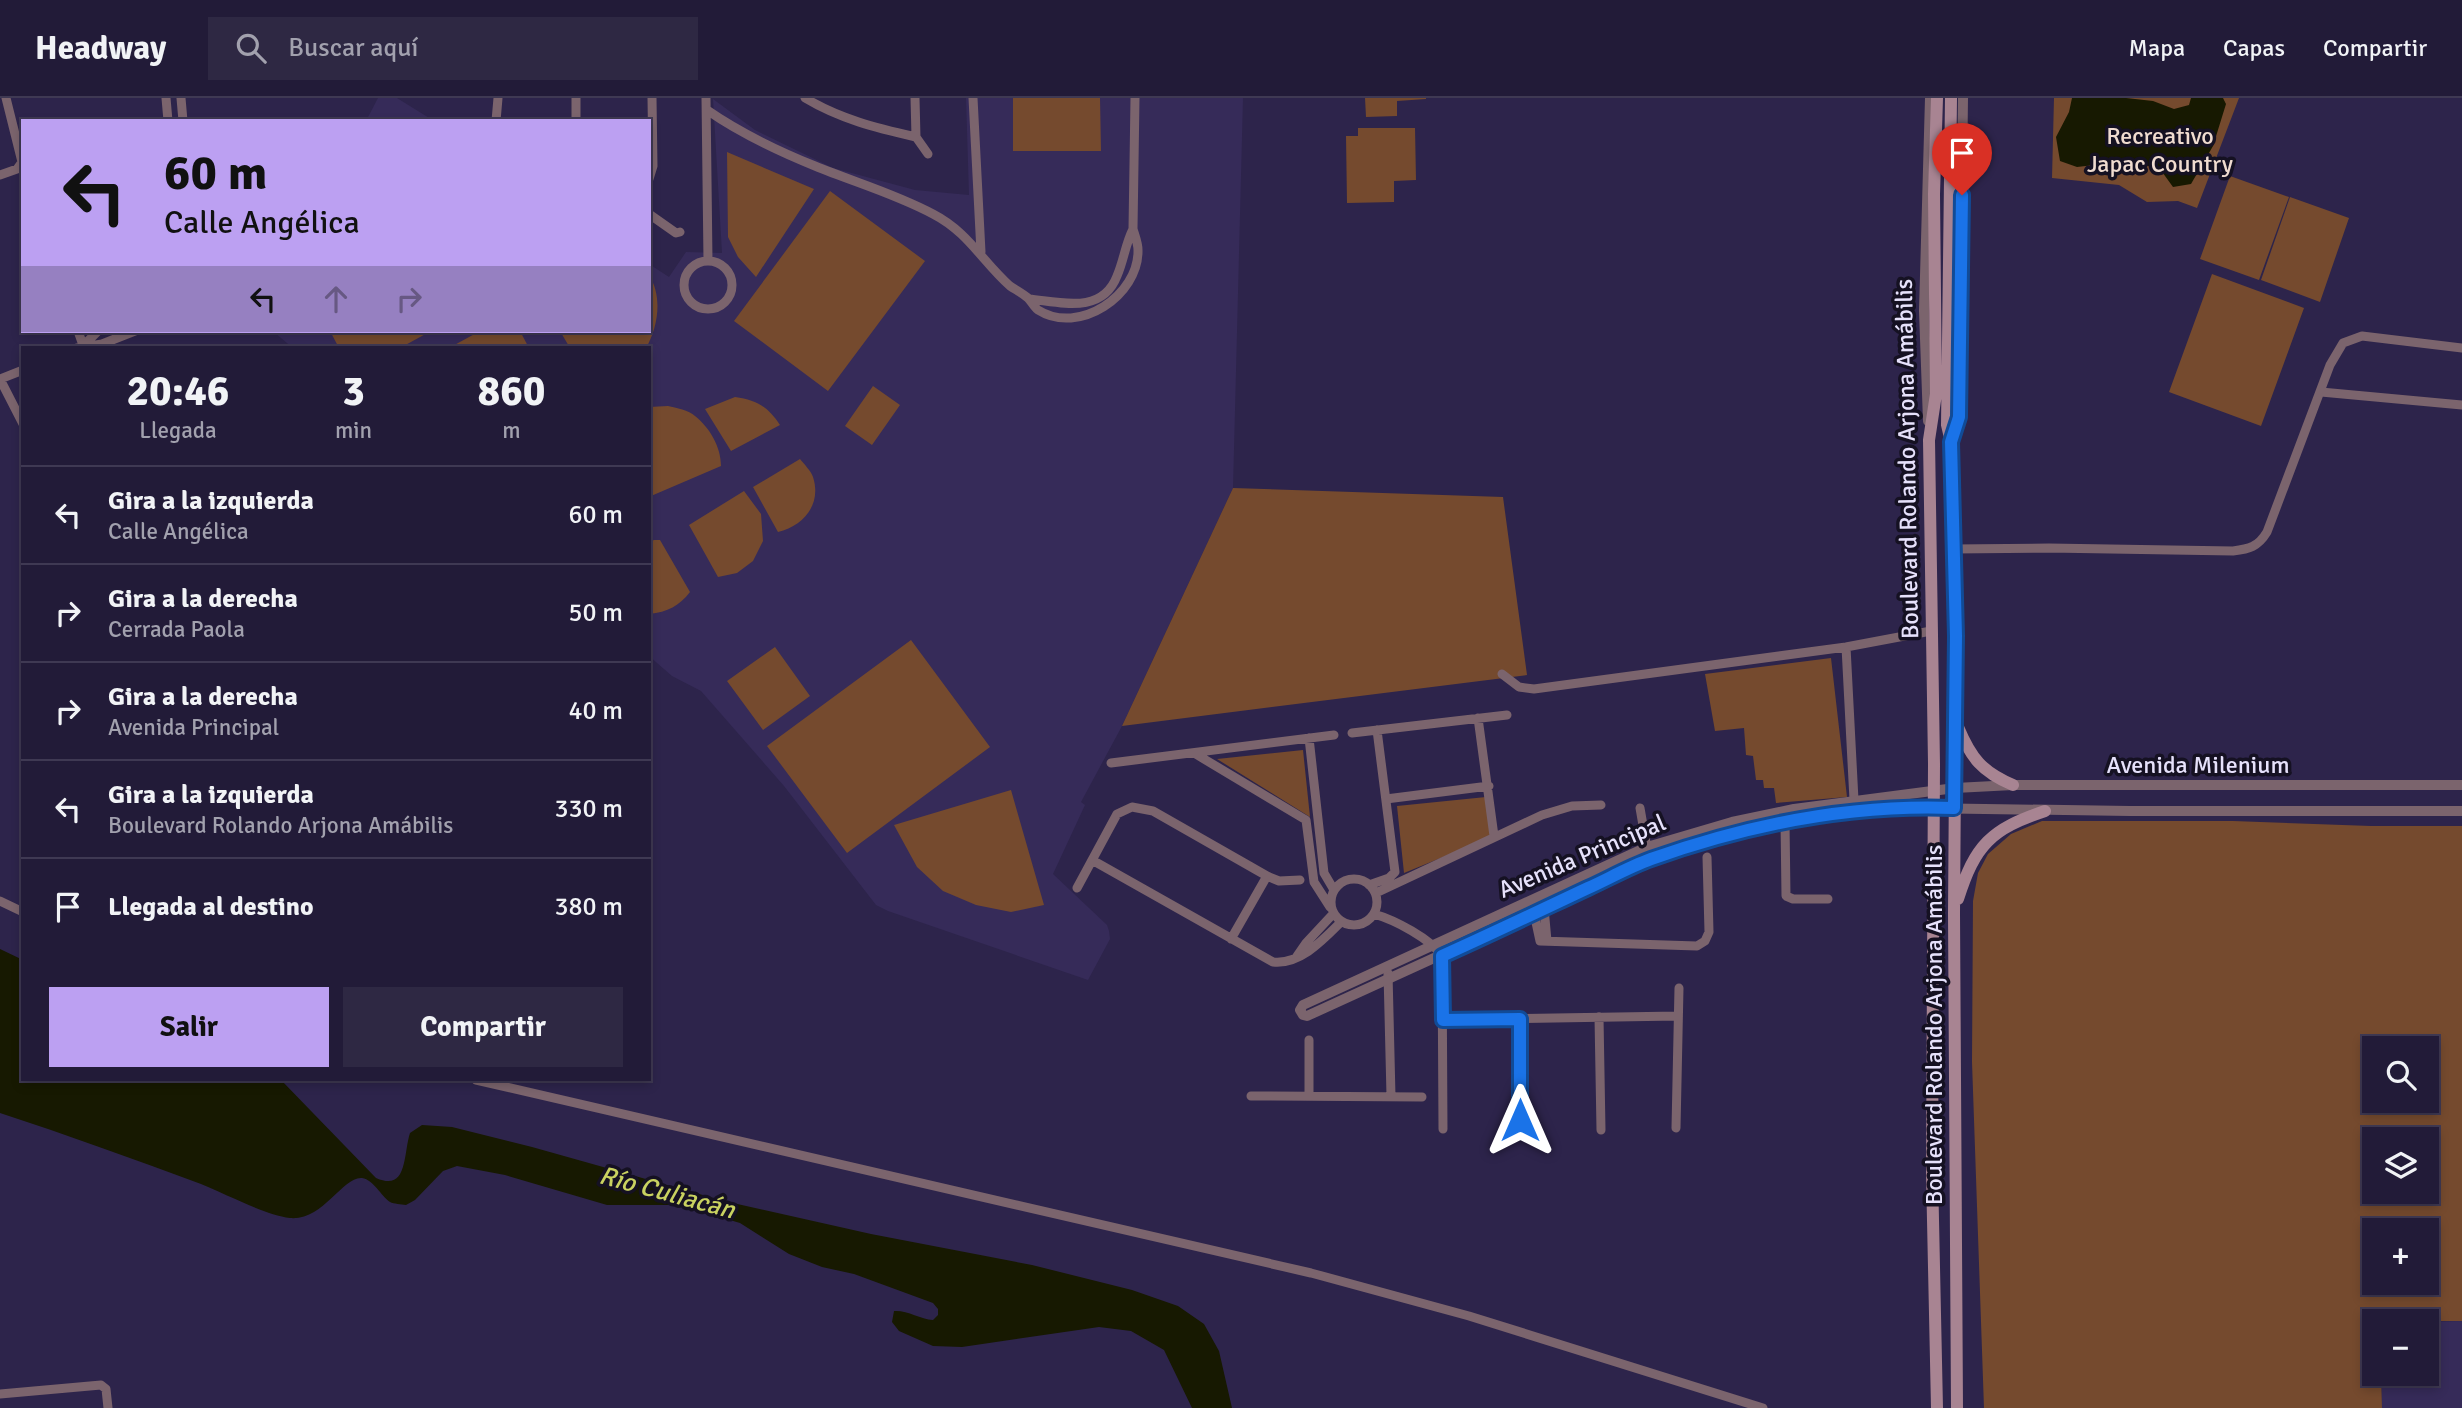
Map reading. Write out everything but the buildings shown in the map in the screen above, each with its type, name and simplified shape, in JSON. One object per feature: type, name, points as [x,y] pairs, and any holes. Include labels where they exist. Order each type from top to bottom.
[{"type":"main road","name":"Boulevard Rolando Arjona Amábilis","points":[[1937,98],[1934,194],[1942,395]]},
{"type":"main road","name":"Boulevard Rolando Arjona Amábilis","points":[[1942,395],[1951,98]]},
{"type":"main road","points":[[1929,440],[1942,395]]},
{"type":"main road","points":[[1942,395],[1951,442]]},
{"type":"main road","name":"Boulevard Rolando Arjona Amábilis","points":[[1929,440],[1937,1404]]},
{"type":"main road","name":"Boulevard Rolando Arjona Amábilis","points":[[1951,442],[1956,636],[1954,913],[1957,1405]]},
{"type":"main road","points":[[1956,722],[1979,766],[1994,777],[2013,785]]},
{"type":"main road","points":[[1954,913],[1966,875],[1982,847],[2008,825],[2045,811]]},
{"type":"street","points":[[5,98],[21,155]]},
{"type":"street","points":[[166,98],[168,119]]},
{"type":"street","points":[[181,98],[183,119]]},
{"type":"street","points":[[496,119],[498,98]]},
{"type":"street","points":[[576,98],[576,119]]},
{"type":"street","points":[[651,172],[652,98]]},
{"type":"street","points":[[706,98],[708,261]]},
{"type":"street","points":[[805,98],[830,112],[863,125],[916,137]]},
{"type":"street","points":[[915,98],[916,137],[928,154]]},
{"type":"street","points":[[973,98],[981,252]]},
{"type":"street","points":[[706,110],[729,125],[813,166],[931,213],[958,230],[1010,285],[1029,299],[1038,310],[1057,316],[1080,316],[1103,309],[1123,290],[1132,273],[1139,248],[1133,229],[1135,98]]},
{"type":"street","name":"Boulevard Rolando Arjona Amábilis","points":[[1929,440],[1924,311],[1930,98]]},
{"type":"street","name":"Boulevard Rolando Arjona Amábilis","points":[[1951,442],[1959,417],[1963,98]]},
{"type":"street","points":[[0,175],[19,167],[21,162]]},
{"type":"street","points":[[651,215],[676,233],[680,232]]},
{"type":"street","points":[[1029,299],[1068,305],[1100,297],[1116,280],[1125,246],[1133,229]]},
{"type":"street","points":[[708,261],[720,264],[727,270],[732,285],[726,301],[713,309],[704,309],[690,301],[684,284],[690,268],[697,263],[708,261]]},
{"type":"street","points":[[82,346],[96,333]]},
{"type":"street","points":[[88,346],[102,344],[127,333]]},
{"type":"street","points":[[1952,550],[2049,548],[2232,551],[2254,547],[2262,542],[2267,532],[2335,355],[2343,343],[2352,338],[2376,337],[2462,348]]},
{"type":"street","points":[[21,371],[0,379],[21,420]]},
{"type":"street","points":[[2321,392],[2462,405]]},
{"type":"street","points":[[1502,674],[1519,687],[1534,689],[1846,647],[1931,631]]},
{"type":"street","points":[[1846,647],[1854,800]]},
{"type":"street","points":[[1353,733],[1507,715]]},
{"type":"street","points":[[1478,718],[1494,836]]},
{"type":"street","points":[[1377,730],[1395,872],[1401,881]]},
{"type":"street","points":[[1111,763],[1335,735]]},
{"type":"street","points":[[1296,957],[1332,910],[1334,890],[1324,873],[1309,738]]},
{"type":"street","points":[[1194,753],[1306,820],[1317,818]]},
{"type":"street","name":"Avenida Milenium","points":[[1934,791],[2013,785],[2462,785]]},
{"type":"street","points":[[1386,799],[1489,786]]},
{"type":"street","name":"Avenida Principal","points":[[1934,791],[1794,809],[1731,822],[1647,847],[1435,945],[1388,973],[1313,1013],[1303,1015],[1300,1010],[1303,1005],[1388,973],[1442,956],[1649,860],[1708,841],[1785,822],[1858,812],[1934,808]]},
{"type":"street","points":[[1376,893],[1542,815],[1572,806],[1601,805]]},
{"type":"street","points":[[1077,888],[1117,814],[1132,807],[1153,811],[1267,876],[1279,881],[1300,880]]},
{"type":"street","points":[[1640,808],[1649,860]]},
{"type":"street","name":"Avenida Milenium","points":[[1934,808],[2347,813],[2462,811]]},
{"type":"street","points":[[1306,820],[1312,876],[1332,910],[1341,922],[1354,926],[1362,925],[1374,914],[1377,907],[1376,893],[1363,880],[1346,880],[1334,890]]},
{"type":"street","points":[[1785,822],[1786,895],[1793,899],[1828,899]]},
{"type":"street","points":[[1539,911],[1542,939],[1692,947],[1702,944],[1709,932],[1707,857]]},
{"type":"street","points":[[1092,860],[1273,962],[1287,962],[1312,949],[1341,922]]},
{"type":"street","points":[[1369,885],[1389,878],[1395,872]]},
{"type":"street","points":[[1231,939],[1267,876]]},
{"type":"street","points":[[0,901],[21,911]]},
{"type":"street","points":[[1374,914],[1435,945],[1442,956],[1443,1129]]},
{"type":"street","points":[[1388,973],[1391,1096]]},
{"type":"street","points":[[1676,1128],[1679,988]]},
{"type":"street","points":[[1443,1020],[1678,1016]]},
{"type":"street","points":[[1599,1017],[1601,1130]]},
{"type":"street","points":[[1520,1019],[1520,1120]]},
{"type":"street","points":[[1309,1096],[1310,1040]]},
{"type":"street","points":[[480,1081],[1311,1273],[1469,1316],[1763,1408]]},
{"type":"street","points":[[1251,1096],[1422,1097]]},
{"type":"street","points":[[0,1394],[101,1385],[106,1389],[108,1408]]},
{"type":"shaded area","points":[[378,98],[397,98],[431,119],[367,119]]},
{"type":"shaded area","points":[[966,98],[1243,98],[1233,488],[1122,726],[1081,802],[1085,805],[1053,874],[1107,925],[1109,931],[1110,939],[1088,980],[876,905],[784,786],[701,691],[672,676],[651,658],[651,346],[291,346],[275,333],[651,333],[651,265],[669,277],[686,252],[722,253],[713,99],[755,130],[833,168],[915,190],[969,195]]},
{"type":"shaded area","points":[[2462,1321],[2462,1408],[2382,1408],[2381,1386],[2439,1386],[2439,1322]]},
{"type":"green space","points":[[1013,98],[1100,98],[1101,151],[1013,151]]},
{"type":"green space","points":[[1365,98],[1426,99],[1397,101],[1397,116],[1366,117]]},
{"type":"green space","name":"Recreativo Japac Country","points":[[2054,98],[2239,98],[2197,208],[2178,201],[2147,202],[2119,185],[2052,178]]},
{"type":"green space","points":[[1358,128],[1415,128],[1416,180],[1394,181],[1394,202],[1347,203],[1346,136],[1358,136]]},
{"type":"green space","points":[[727,152],[814,189],[756,277],[738,257],[728,237]]},
{"type":"green space","points":[[2230,176],[2289,197],[2259,280],[2200,259]]},
{"type":"green space","points":[[830,191],[925,261],[828,391],[734,321]]},
{"type":"green space","points":[[2290,197],[2349,218],[2320,302],[2261,280]]},
{"type":"green space","points":[[2212,274],[2304,308],[2261,426],[2169,392]]},
{"type":"green space","points":[[651,280],[656,293],[657,312],[654,331],[647,346],[569,346],[561,333],[651,333]]},
{"type":"green space","points":[[331,333],[427,333],[404,346],[338,346]]},
{"type":"green space","points":[[476,333],[521,333],[528,346],[453,346]]},
{"type":"green space","points":[[873,386],[900,405],[872,445],[845,426]]},
{"type":"green space","points":[[735,397],[761,405],[780,425],[731,451],[705,409]]},
{"type":"green space","points":[[668,406],[695,416],[714,438],[721,466],[651,496],[651,407]]},
{"type":"green space","points":[[800,459],[813,477],[815,497],[808,513],[802,519],[778,532],[753,487]]},
{"type":"green space","points":[[1233,488],[1503,497],[1527,675],[1122,726]]},
{"type":"green space","points":[[744,491],[761,514],[763,541],[753,561],[737,573],[718,577],[689,525]]},
{"type":"green space","points":[[660,540],[690,592],[672,607],[651,614],[651,541]]},
{"type":"green space","points":[[911,640],[990,747],[847,853],[767,746]]},
{"type":"green space","points":[[775,647],[810,696],[763,730],[727,681]]},
{"type":"green space","points":[[1831,658],[1847,797],[1776,803],[1774,788],[1764,788],[1763,780],[1756,780],[1753,756],[1746,755],[1744,728],[1715,731],[1705,674]]},
{"type":"green space","points":[[1303,750],[1310,817],[1217,759]]},
{"type":"green space","points":[[1011,790],[1044,905],[1011,912],[976,905],[943,891],[917,867],[894,825]]},
{"type":"green space","points":[[1486,797],[1492,837],[1404,873],[1397,806]]},
{"type":"green space","points":[[2042,821],[2233,821],[2462,826],[2462,1321],[2439,1321],[2439,1309],[2362,1309],[2362,1386],[2381,1386],[2382,1408],[1984,1408],[1972,1062],[1973,901],[1978,873],[1988,854],[2011,834]]},
{"type":"water","name":"Recreativo Japac Country","points":[[2072,98],[2126,98],[2153,101],[2174,109],[2189,105],[2191,98],[2223,98],[2226,104],[2213,146],[2191,184],[2173,187],[2160,169],[2129,161],[2077,167],[2060,161],[2056,137],[2069,112]]},
{"type":"water","name":"Río Culiacán","points":[[0,949],[21,959],[21,1081],[282,1081],[376,1178],[386,1181],[399,1176],[410,1133],[422,1125],[452,1127],[724,1201],[871,1234],[1032,1265],[1132,1290],[1178,1306],[1204,1324],[1219,1351],[1232,1408],[1192,1408],[1164,1350],[1131,1331],[1099,1327],[962,1347],[933,1346],[899,1331],[892,1322],[894,1311],[933,1320],[938,1315],[938,1309],[933,1303],[854,1274],[822,1267],[789,1254],[740,1223],[679,1205],[607,1205],[505,1175],[457,1166],[443,1171],[415,1200],[406,1205],[390,1202],[370,1182],[362,1178],[347,1184],[312,1213],[290,1218],[269,1213],[201,1184],[0,1113]]},
{"type":"route","points":[[1520,1120],[1520,1019],[1443,1020],[1442,956],[1649,860],[1708,841],[1785,822],[1858,812],[1954,808],[1956,636],[1951,442],[1959,417],[1962,195]]}]
